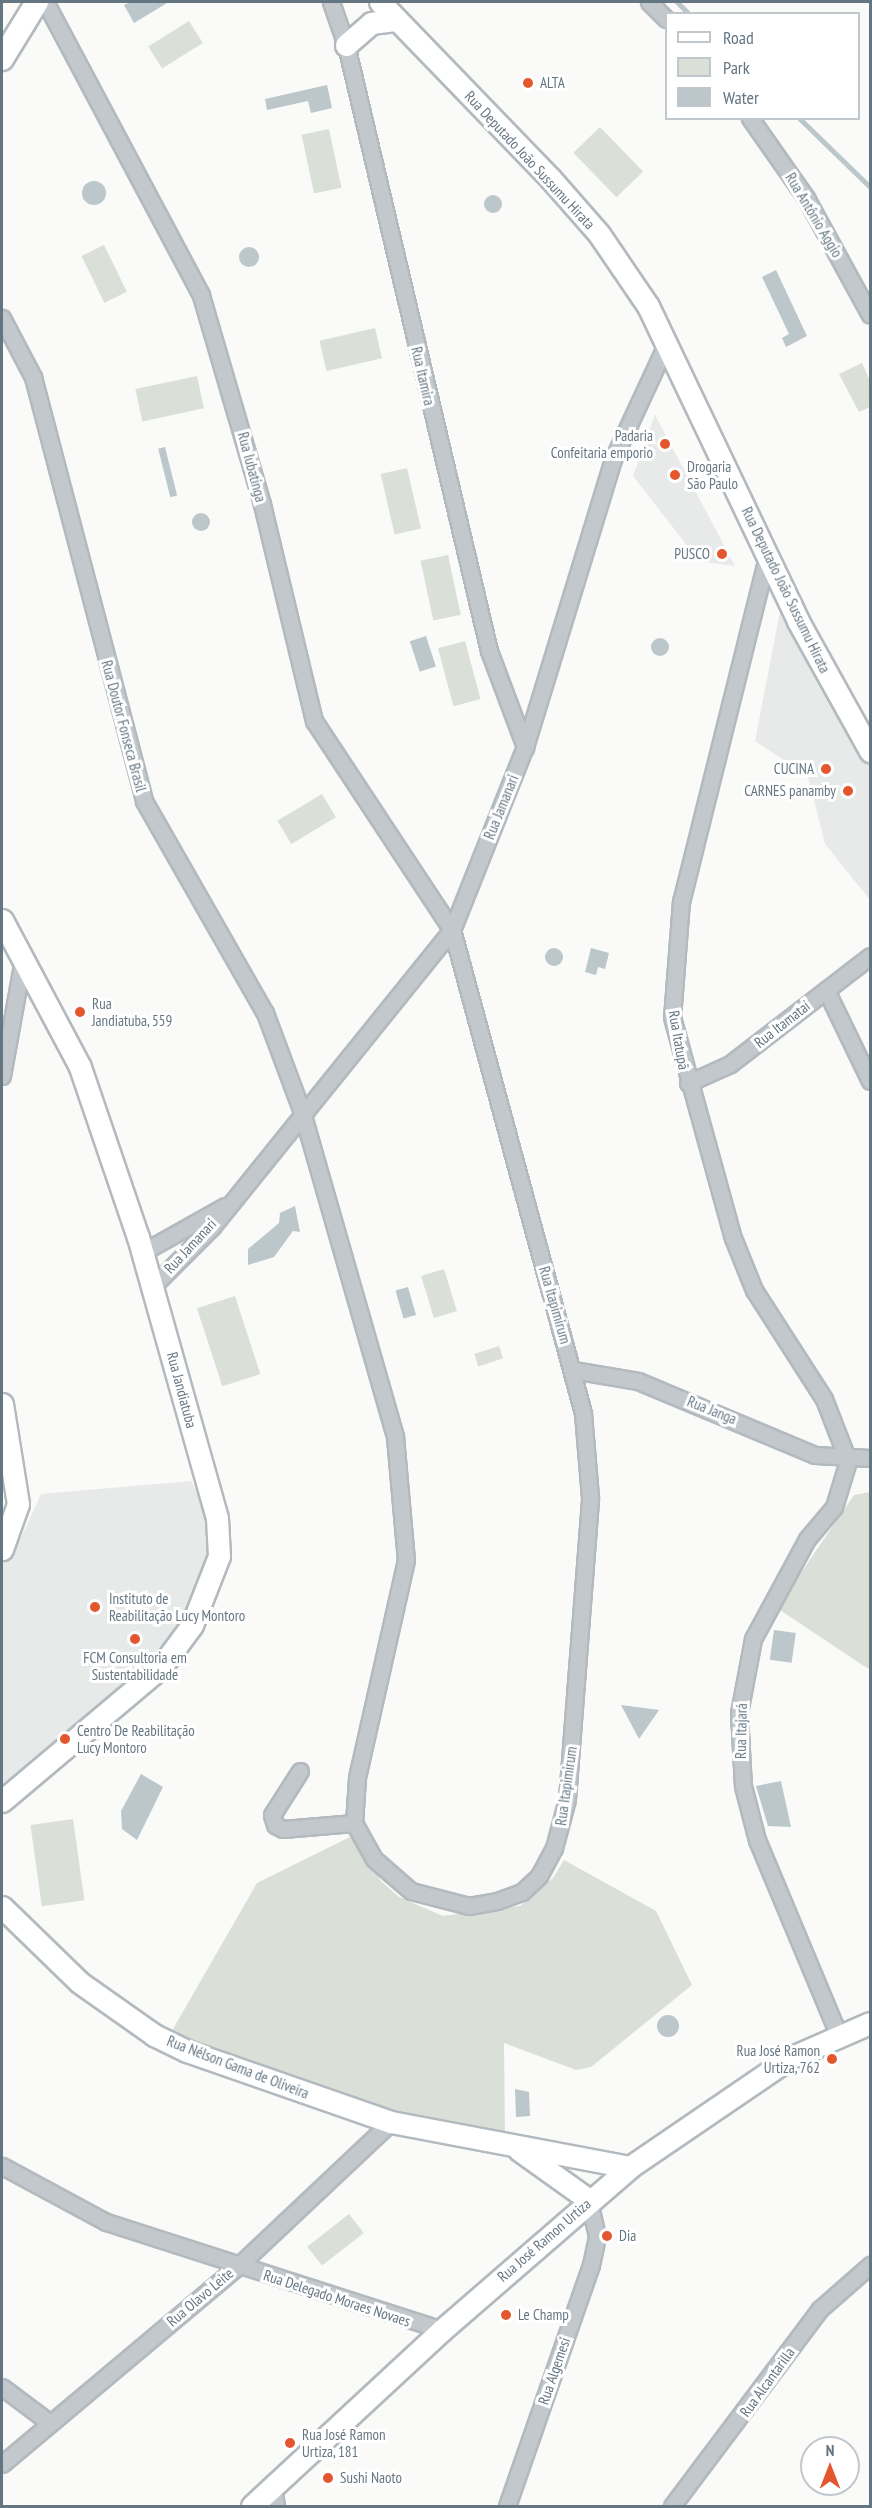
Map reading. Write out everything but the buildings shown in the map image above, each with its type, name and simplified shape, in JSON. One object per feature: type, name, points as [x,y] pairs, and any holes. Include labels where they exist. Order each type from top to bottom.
[{"type":"main road","points":[[2,59],[37,2]]},
{"type":"main road","name":"Rua Deputado João Sussumu Hirata","points":[[380,2],[599,234],[648,306],[767,557],[870,751]]},
{"type":"main road","points":[[346,45],[371,23],[397,20]]},
{"type":"main road","name":"Rua Jandiatuba","points":[[2,920],[80,1067],[154,1285],[217,1518],[219,1556],[192,1624],[161,1667],[2,1801]]},
{"type":"main road","points":[[2,1404],[18,1504],[2,1549]]},
{"type":"main road","name":"Rua Nélson Gama de Oliveira","points":[[2,1907],[79,1982],[154,2035],[391,2122],[630,2167]]},
{"type":"main road","name":"Rua José Ramon Urtiza","points":[[252,2506],[275,2497],[442,2330],[589,2200],[630,2167],[734,2093],[838,2034],[870,2023]]},
{"type":"main road","name":"Rua Nélson Gama de Oliveira","points":[[515,2147],[589,2200]]},
{"type":"street","name":"Rua Iubatinga","points":[[45,2],[201,295],[259,492],[314,721],[452,930]]},
{"type":"street","name":"Rua Itamira","points":[[331,2],[346,45],[489,651],[525,747]]},
{"type":"street","points":[[649,2],[665,18]]},
{"type":"street","name":"Rua Antônio Aggio","points":[[751,120],[806,198],[870,315]]},
{"type":"street","name":"Rua Doutor Fonseca Brasil","points":[[2,318],[33,377],[144,801],[157,831],[255,987],[302,1112]]},
{"type":"street","name":"Rua Jamanari","points":[[154,1285],[212,1227],[225,1206],[452,930],[525,747],[612,459],[665,346]]},
{"type":"street","name":"Rua Itatupã","points":[[767,557],[681,901],[672,1017],[715,1182],[754,1290],[824,1399],[848,1461]]},
{"type":"street","name":"Rua Itapimirum","points":[[354,1823],[393,1880],[432,1899],[461,1905],[479,1905],[522,1892],[539,1876],[554,1848],[567,1799],[590,1497],[590,1460],[573,1370],[452,930]]},
{"type":"street","name":"Rua Itamataí","points":[[688,1083],[730,1064],[870,956]]},
{"type":"street","points":[[2,1076],[23,959]]},
{"type":"street","points":[[826,990],[870,1081]]},
{"type":"street","points":[[300,1771],[272,1815],[275,1825],[283,1829],[354,1823],[357,1778],[402,1592],[401,1474],[302,1112]]},
{"type":"street","name":"Rua Jamanari","points":[[143,1252],[225,1206]]},
{"type":"street","name":"Rua Janga","points":[[573,1370],[638,1381],[815,1455],[848,1461]]},
{"type":"street","points":[[848,1461],[870,1458]]},
{"type":"street","name":"Rua Itajará","points":[[838,2034],[757,1840],[743,1786],[739,1713],[753,1639],[807,1539],[834,1507],[848,1461]]},
{"type":"street","name":"Rua Olavo Leite","points":[[2,2464],[237,2266],[391,2122]]},
{"type":"street","name":"Rua Delegado Moraes Novaes","points":[[2,2166],[79,2210],[237,2266],[442,2330]]},
{"type":"street","name":"Rua Algemesi","points":[[507,2506],[591,2265],[597,2236],[589,2200]]},
{"type":"street","name":"Rua Alcantarilla","points":[[672,2506],[820,2309],[870,2265]]},
{"type":"street","points":[[2,2387],[50,2423]]},
{"type":"shaded area","points":[[655,415],[735,566],[699,561],[633,476]]},
{"type":"shaded area","points":[[782,601],[870,760],[870,900],[825,844],[808,776],[755,741]]},
{"type":"shaded area","name":"Instituto de Reabilitação Lucy Montoro","points":[[191,1481],[212,1521],[213,1553],[175,1637],[94,1712],[2,1784],[2,1564],[13,1555],[41,1494]]},
{"type":"green space","points":[[189,21],[203,43],[162,68],[148,46]]},
{"type":"green space","points":[[600,127],[643,172],[616,197],[573,153]]},
{"type":"green space","points":[[329,129],[341,188],[314,194],[302,135]]},
{"type":"green space","points":[[104,245],[127,292],[104,303],[82,256]]},
{"type":"green space","points":[[375,328],[382,358],[326,371],[319,341]]},
{"type":"green space","points":[[862,363],[870,381],[870,407],[859,412],[839,374]]},
{"type":"green space","points":[[197,376],[204,408],[142,421],[135,389]]},
{"type":"green space","points":[[407,468],[421,528],[395,534],[381,474]]},
{"type":"green space","points":[[448,555],[461,615],[433,620],[421,561]]},
{"type":"green space","points":[[465,641],[481,699],[453,706],[438,648]]},
{"type":"green space","points":[[322,794],[336,817],[291,844],[277,821]]},
{"type":"green space","points":[[444,1269],[457,1311],[434,1318],[421,1276]]},
{"type":"green space","points":[[235,1296],[260,1374],[222,1386],[197,1308]]},
{"type":"green space","points":[[499,1346],[503,1358],[478,1366],[474,1354]]},
{"type":"green space","points":[[870,1492],[870,1670],[777,1608],[854,1495]]},
{"type":"green space","points":[[73,1819],[84,1900],[42,1906],[30,1825]]},
{"type":"green space","points":[[350,1837],[381,1881],[399,1897],[443,1916],[520,1906],[553,1878],[564,1860],[656,1911],[692,1985],[591,2067],[576,2070],[504,2043],[505,2141],[411,2120],[169,2036],[257,1883]]},
{"type":"green space","points":[[349,2214],[364,2233],[322,2266],[307,2247]]},
{"type":"water","points":[[130,2],[167,3],[134,23],[124,5]]},
{"type":"water","points":[[327,85],[332,108],[311,113],[308,101],[267,110],[265,99]]},
{"type":"water","points":[[94,181],[99,182],[105,188],[105,198],[99,204],[94,205],[89,204],[83,198],[82,193],[83,188],[89,182]]},
{"type":"water","points":[[489,195],[497,195],[502,200],[500,211],[489,213],[484,208],[484,200]]},
{"type":"water","points":[[249,247],[256,250],[259,257],[256,264],[249,267],[242,264],[239,257],[242,250]]},
{"type":"water","points":[[776,270],[807,336],[786,347],[782,338],[789,334],[762,277]]},
{"type":"water","points":[[165,447],[177,496],[170,497],[158,449]]},
{"type":"water","points":[[201,513],[207,516],[210,522],[207,528],[201,531],[195,528],[192,522],[195,516]]},
{"type":"water","points":[[426,636],[436,666],[420,672],[410,641]]},
{"type":"water","points":[[660,638],[666,641],[669,647],[666,653],[660,656],[654,653],[651,647],[654,641]]},
{"type":"water","points":[[550,948],[558,948],[563,953],[561,964],[550,966],[545,961],[545,953]]},
{"type":"water","points":[[591,948],[609,953],[605,969],[598,967],[596,975],[585,972]]},
{"type":"water","points":[[295,1206],[300,1232],[293,1231],[274,1257],[248,1265],[248,1249],[279,1223],[280,1213]]},
{"type":"water","points":[[408,1287],[416,1315],[403,1318],[396,1291]]},
{"type":"water","points":[[774,1630],[796,1633],[792,1663],[770,1660]]},
{"type":"water","points":[[621,1705],[659,1710],[639,1739]]},
{"type":"water","points":[[141,1774],[163,1787],[137,1840],[122,1829],[121,1811]]},
{"type":"water","points":[[781,1781],[791,1827],[768,1826],[756,1786]]},
{"type":"water","points":[[668,2015],[676,2018],[679,2026],[676,2034],[668,2037],[660,2034],[657,2026],[660,2018]]},
{"type":"water","points":[[515,2089],[529,2092],[530,2116],[516,2117]]},
{"type":"waterway","points":[[677,2],[687,12]]},
{"type":"waterway","points":[[801,120],[870,187]]},
{"type":"place","name":"ALTA","points":[[528,83]]},
{"type":"place","name":"Padaria Confeitaria emporio","points":[[665,444]]},
{"type":"place","name":"Drogaria São Paulo","points":[[675,475]]},
{"type":"place","name":"PUSCO","points":[[722,554]]},
{"type":"place","name":"CUCINA","points":[[826,769]]},
{"type":"place","name":"CARNES panamby","points":[[848,791]]},
{"type":"place","name":"Rua Jandiatuba, 559","points":[[80,1012]]},
{"type":"place","name":"Instituto de Reabilitação Lucy Montoro","points":[[95,1607]]},
{"type":"place","name":"FCM Consultoria em Sustentabilidade","points":[[135,1639]]},
{"type":"place","name":"Centro De Reabilitação Lucy Montoro","points":[[65,1739]]},
{"type":"place","name":"Rua José Ramon Urtiza, 762","points":[[832,2059]]},
{"type":"place","name":"Dia","points":[[607,2236]]},
{"type":"place","name":"Le Champ","points":[[506,2315]]},
{"type":"place","name":"Rua José Ramon Urtiza, 181","points":[[290,2443]]},
{"type":"place","name":"Sushi Naoto","points":[[328,2478]]}]
